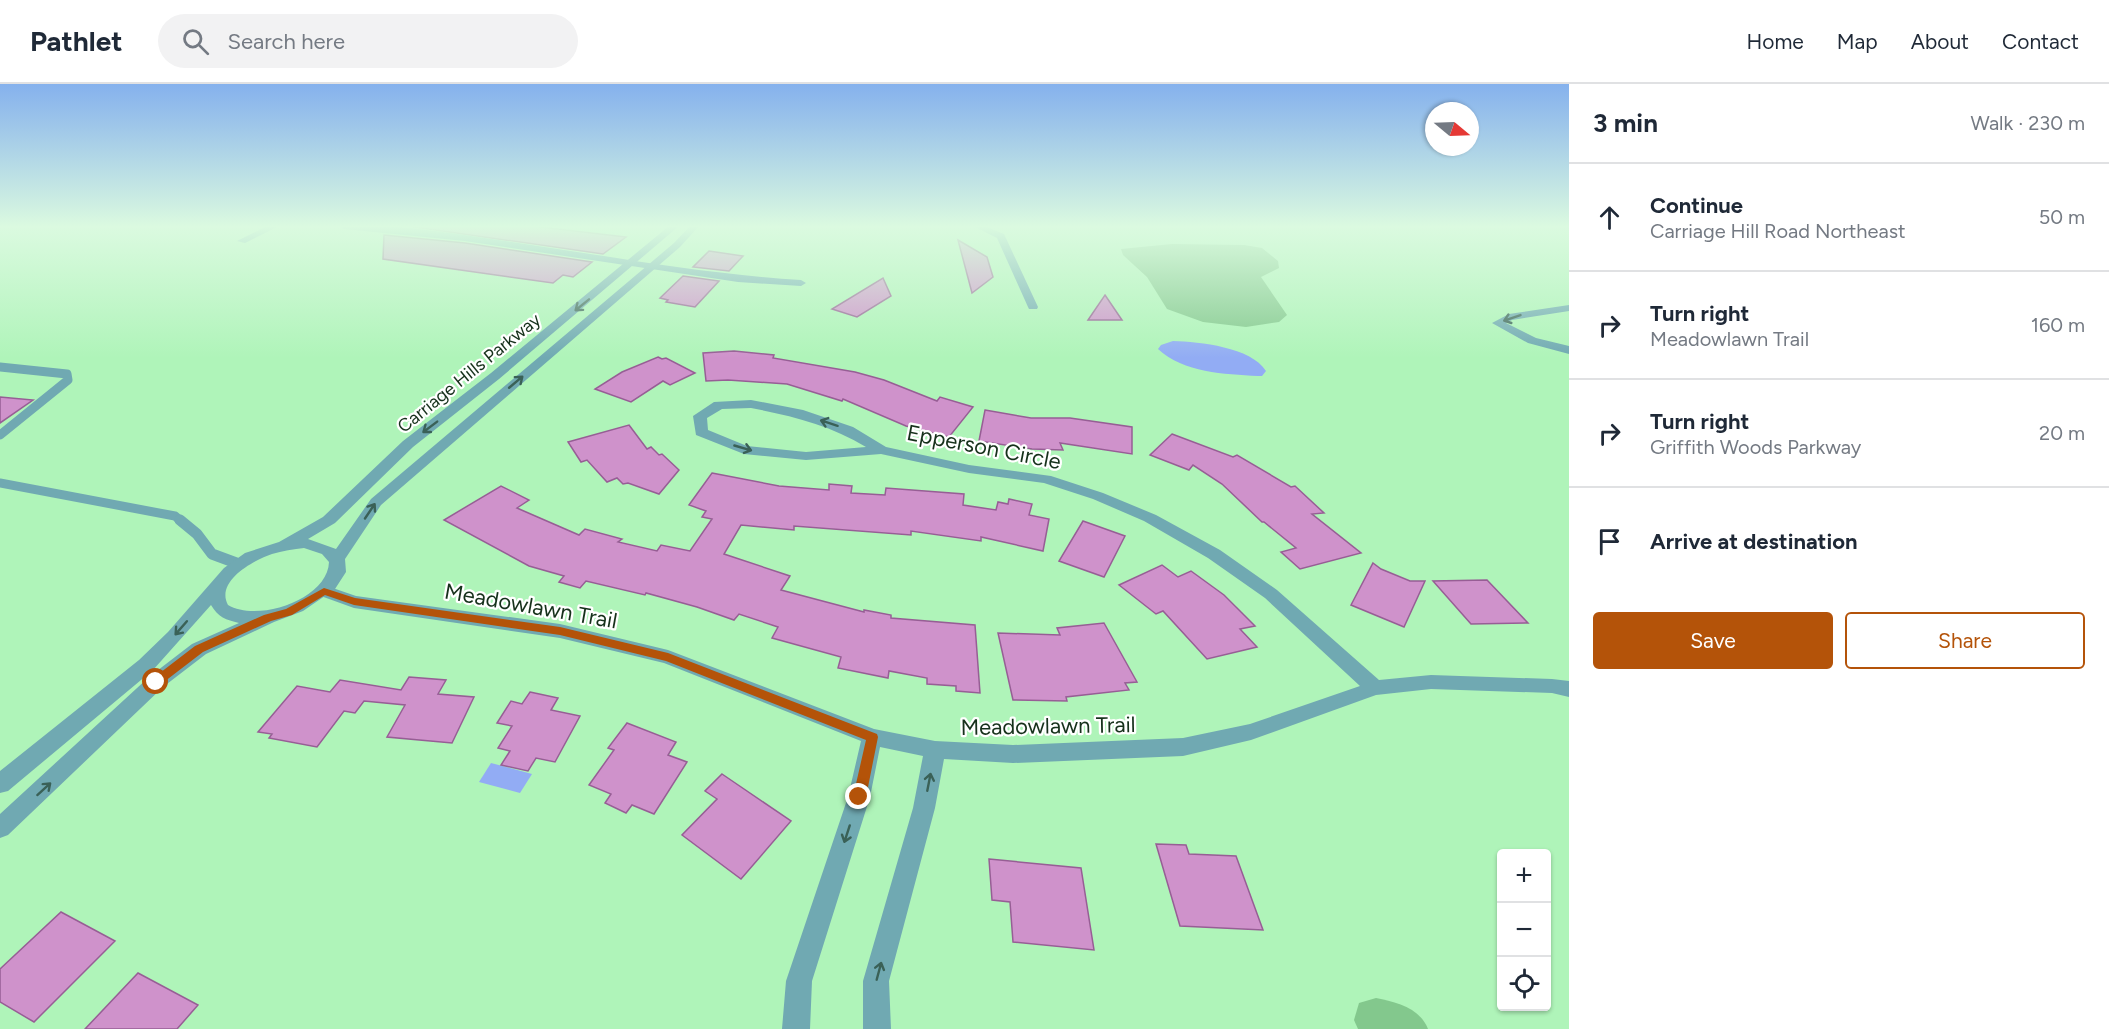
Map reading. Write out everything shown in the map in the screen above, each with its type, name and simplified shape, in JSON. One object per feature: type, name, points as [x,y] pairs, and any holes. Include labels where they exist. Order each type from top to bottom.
[{"type":"street","name":"Carriage Hills Parkway","points":[[285,545],[329,520],[408,444],[460,405],[623,270]]},
{"type":"street","name":"Carriage Hills Parkway","points":[[324,591],[338,569],[337,560],[376,502],[647,270]]},
{"type":"street","points":[[679,270],[738,279],[801,283]]},
{"type":"street","points":[[1016,270],[1033,307]]},
{"type":"street","points":[[1569,308],[1509,317],[1498,323],[1524,339],[1569,350]]},
{"type":"street","name":"Epperson Circle","points":[[881,450],[848,430],[789,411],[751,405],[719,405],[700,416],[701,432],[744,450],[806,456],[881,450],[969,469],[1046,479],[1098,496],[1150,518],[1214,554],[1271,594],[1375,687]]},
{"type":"street","points":[[0,784],[146,665],[239,564],[265,550],[305,543],[321,546],[331,552],[337,560]]},
{"type":"street","points":[[219,584],[215,597],[219,608],[230,616],[247,619],[267,618]]},
{"type":"street","points":[[0,828],[156,682],[199,649],[267,618],[289,612],[308,603],[324,591]]},
{"type":"street","name":"Meadowlawn Trail","points":[[324,591],[354,602],[560,631],[668,657],[872,737],[935,750],[1013,754],[1183,747],[1251,732],[1375,687],[1431,682],[1552,686],[1569,689]]},
{"type":"street","points":[[796,1029],[799,981],[859,797],[872,737]]},
{"type":"street","points":[[877,1029],[876,981],[924,808],[935,750]]},
{"type":"lane","points":[[0,367],[67,374],[68,380],[0,435]]},
{"type":"lane","points":[[0,483],[175,516],[197,534],[212,554],[239,564]]},
{"type":"green space","points":[[1139,270],[1275,270],[1261,277],[1287,315],[1279,322],[1246,327],[1203,322],[1167,309],[1147,277]]},
{"type":"green space","points":[[1376,998],[1399,1004],[1413,1011],[1428,1029],[1358,1029],[1354,1020],[1359,1003]]},
{"type":"water","points":[[1173,341],[1224,347],[1237,351],[1249,356],[1266,371],[1262,376],[1258,376],[1218,373],[1192,368],[1168,357],[1158,349],[1161,345]]},
{"type":"water","points":[[491,763],[532,774],[520,793],[479,782]]},
{"type":"building","points":[[462,270],[582,270],[573,277],[563,275],[553,283]]},
{"type":"building","points":[[966,270],[991,270],[993,277],[972,293]]},
{"type":"building","points":[[683,276],[719,281],[695,307],[666,302],[668,300],[660,298]]},
{"type":"building","points":[[883,278],[891,296],[857,317],[832,309]]},
{"type":"building","points":[[1105,295],[1122,320],[1088,320]]},
{"type":"building","points":[[734,351],[774,355],[773,358],[855,372],[884,380],[937,401],[940,397],[973,407],[949,437],[906,426],[843,399],[842,401],[787,384],[728,380],[706,381],[703,353]]},
{"type":"building","points":[[658,357],[666,358],[695,373],[670,385],[663,381],[631,402],[595,389],[622,372]]},
{"type":"building","points":[[0,397],[33,400],[0,423]]},
{"type":"building","points":[[985,410],[1031,418],[1070,418],[1132,427],[1132,454],[1060,443],[1063,450],[1032,449],[979,441]]},
{"type":"building","points":[[629,425],[647,449],[651,447],[659,455],[662,454],[679,470],[659,494],[628,483],[623,484],[617,478],[607,482],[587,460],[581,462],[568,442]]},
{"type":"building","points":[[1172,434],[1233,457],[1237,455],[1291,487],[1295,486],[1324,513],[1312,514],[1361,553],[1300,569],[1281,552],[1296,548],[1262,522],[1222,484],[1193,465],[1189,470],[1150,455]]},
{"type":"building","points":[[712,473],[779,486],[829,490],[829,484],[852,486],[851,493],[885,495],[886,488],[964,494],[963,505],[996,510],[998,502],[1008,504],[1009,499],[1032,504],[1029,515],[1049,519],[1043,551],[981,537],[981,541],[911,531],[911,535],[794,526],[794,530],[741,525],[724,554],[790,576],[781,590],[864,612],[864,610],[891,615],[891,618],[975,625],[980,693],[956,691],[956,686],[927,684],[927,678],[889,671],[888,678],[838,668],[841,657],[772,638],[778,627],[739,614],[734,620],[646,593],[645,595],[586,581],[580,588],[559,582],[564,576],[529,566],[444,520],[501,486],[529,500],[517,508],[579,535],[585,529],[622,539],[618,542],[657,551],[661,545],[690,551],[712,519],[702,517],[706,511],[689,505]]},
{"type":"building","points":[[1083,521],[1125,536],[1104,577],[1059,561]]},
{"type":"building","points":[[1373,563],[1381,569],[1410,581],[1425,581],[1404,627],[1351,605]]},
{"type":"building","points":[[1162,565],[1178,577],[1191,571],[1224,595],[1255,626],[1240,629],[1257,647],[1207,659],[1163,611],[1156,614],[1119,585]]},
{"type":"building","points":[[1487,580],[1528,623],[1471,624],[1433,581]]},
{"type":"building","points":[[1104,623],[1137,682],[1125,683],[1129,690],[1066,697],[1067,701],[1013,700],[998,633],[1060,635],[1057,628]]},
{"type":"building","points":[[409,677],[446,680],[438,694],[474,697],[452,743],[387,737],[405,705],[364,701],[355,713],[344,711],[317,747],[269,738],[272,734],[258,732],[297,686],[330,692],[340,680],[401,690]]},
{"type":"building","points":[[530,692],[558,698],[551,710],[580,716],[555,762],[536,758],[528,771],[501,765],[510,751],[498,748],[512,726],[497,723],[511,701],[522,704]]},
{"type":"building","points":[[627,723],[676,742],[668,755],[687,762],[654,814],[632,805],[626,813],[605,803],[611,794],[589,785],[614,750],[608,748]]},
{"type":"building","points":[[722,774],[791,821],[741,879],[682,835],[717,799],[705,791]]},
{"type":"building","points":[[1156,844],[1186,845],[1189,854],[1236,856],[1263,930],[1180,926]]},
{"type":"building","points":[[989,859],[1081,868],[1094,950],[1013,942],[1010,902],[992,900]]},
{"type":"building","points":[[61,912],[115,941],[34,1022],[0,1002],[0,969]]},
{"type":"building","points":[[138,973],[198,1005],[177,1029],[85,1029]]},
{"type":"route","points":[[156,682],[199,649],[267,618],[289,612],[308,603],[324,591],[354,602],[560,631],[668,657],[872,737],[859,797]]}]
